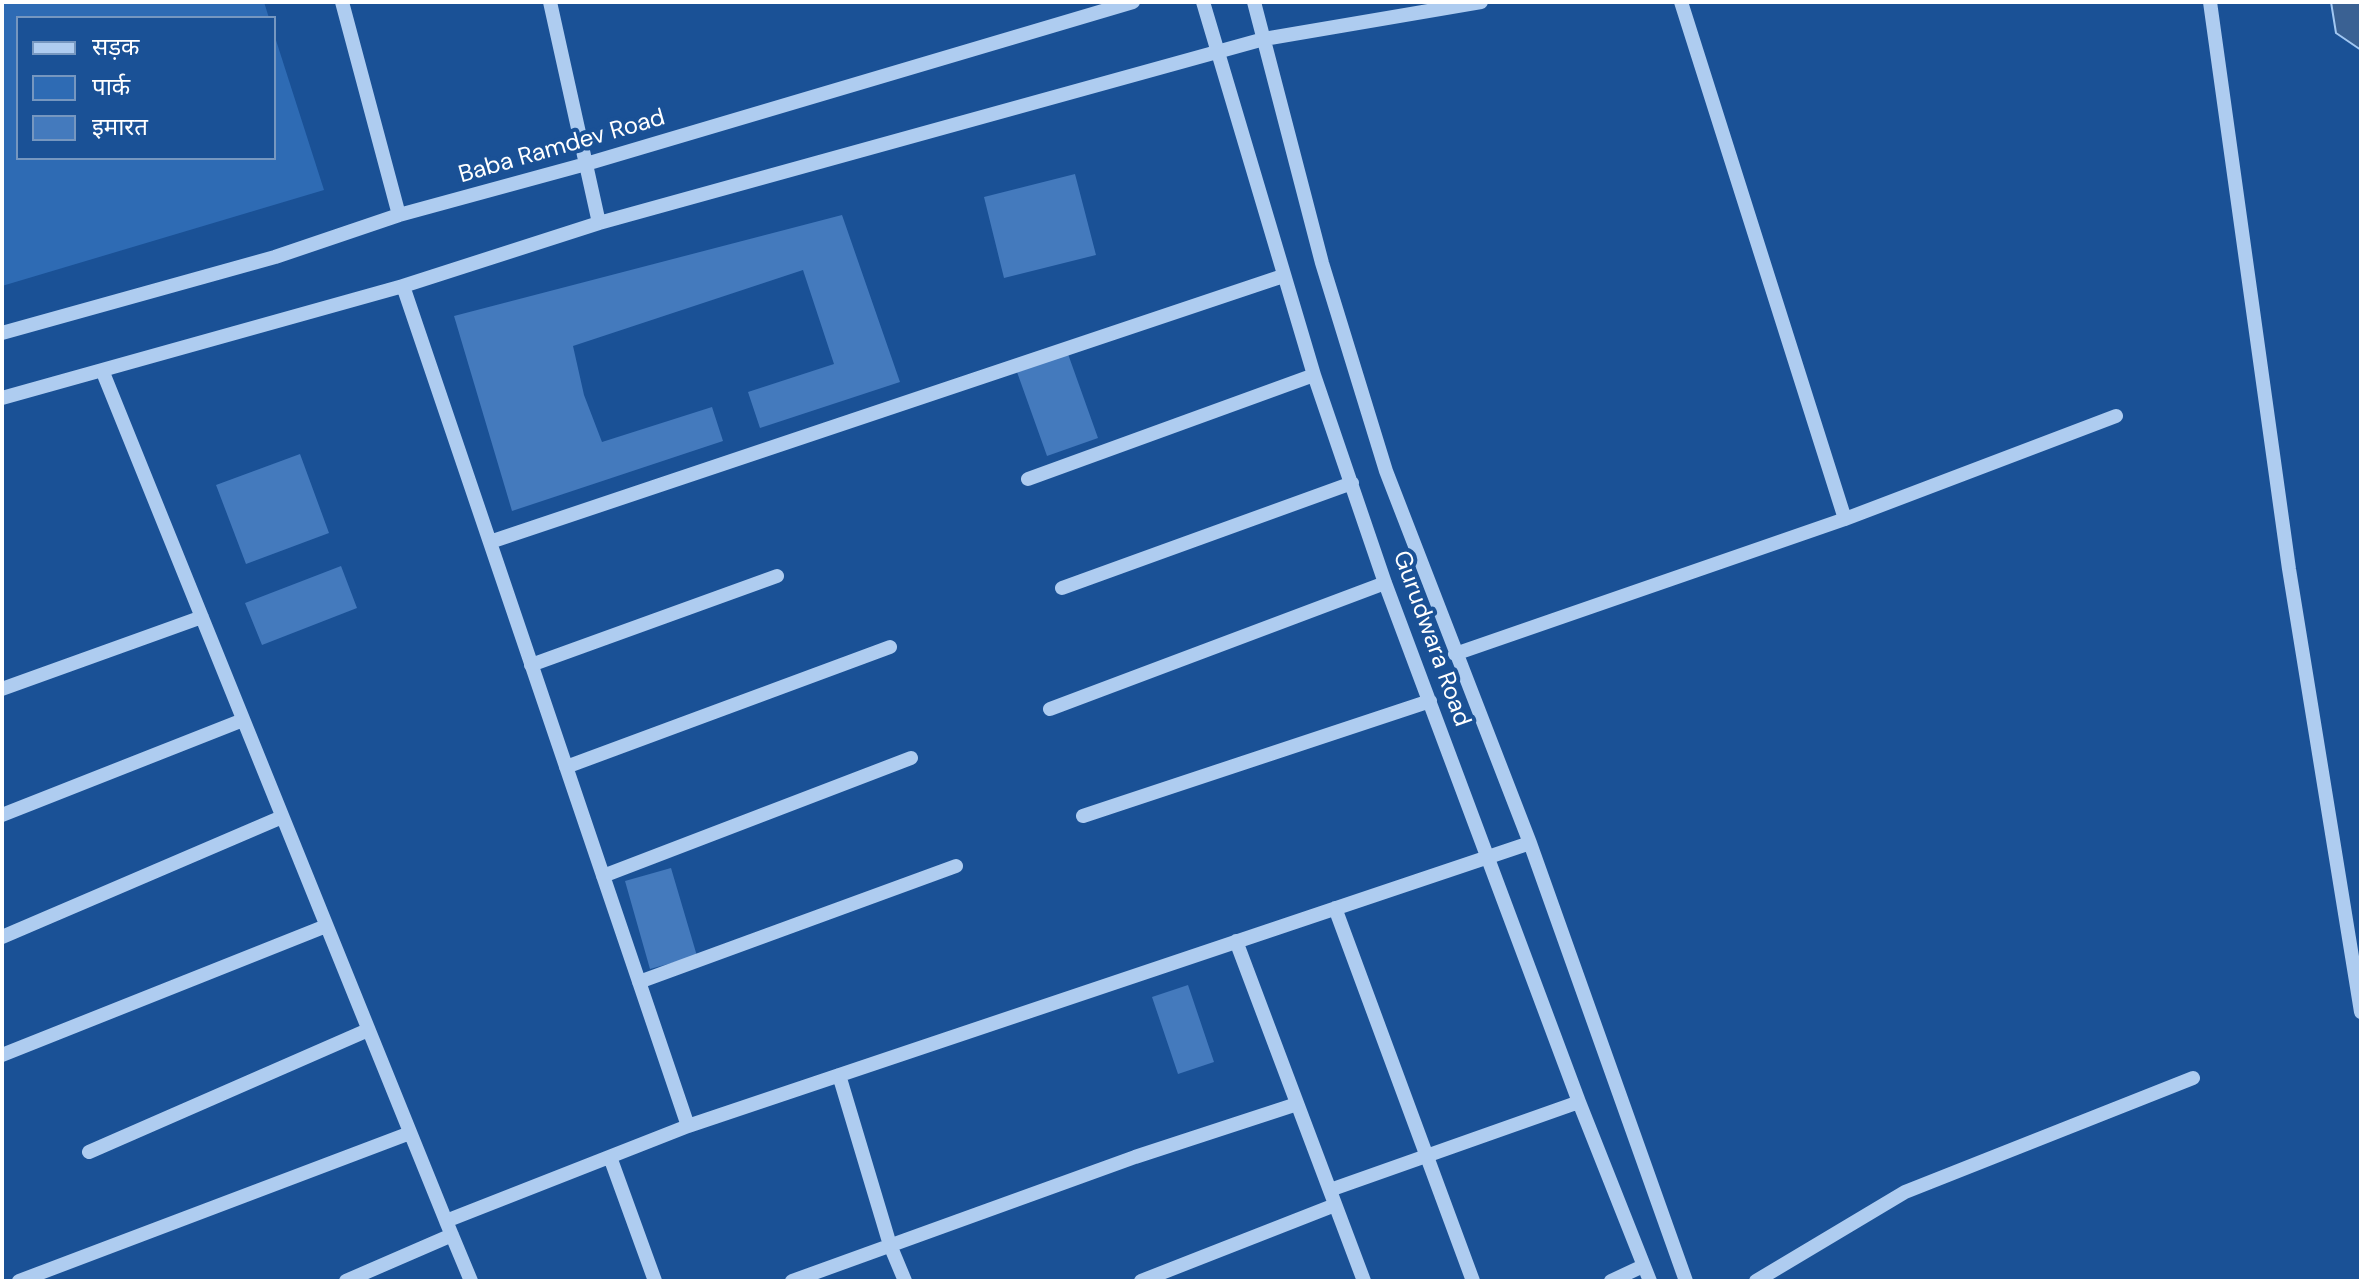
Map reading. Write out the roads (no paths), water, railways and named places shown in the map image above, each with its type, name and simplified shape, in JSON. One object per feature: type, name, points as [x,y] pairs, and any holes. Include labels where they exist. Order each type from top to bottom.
[{"type":"street","points":[[342,2],[399,215]]},
{"type":"street","points":[[550,2],[599,223]]},
{"type":"street","name":"Baba Ramdev Road","points":[[2,333],[275,257],[399,215],[586,164],[1133,2]]},
{"type":"street","name":"Gurudwara Road","points":[[1203,2],[1314,375],[1385,583],[1579,1102],[1650,1281]]},
{"type":"street","name":"Gurudwara Road","points":[[1254,2],[1322,263],[1386,471],[1530,843],[1686,1281]]},
{"type":"street","points":[[2,398],[403,286],[599,223],[1264,39],[1481,2]]},
{"type":"street","points":[[1681,2],[1845,519]]},
{"type":"street","points":[[2210,2],[2289,569],[2361,1012]]},
{"type":"street","points":[[490,542],[1283,276]]},
{"type":"street","points":[[403,286],[688,1126]]},
{"type":"street","points":[[102,370],[471,1281]]},
{"type":"street","points":[[1028,479],[1314,375]]},
{"type":"street","points":[[1455,654],[1845,519],[2116,416]]},
{"type":"street","points":[[1062,588],[1352,483]]},
{"type":"street","points":[[531,665],[777,576]]},
{"type":"street","points":[[1050,709],[1385,583]]},
{"type":"street","points":[[2,689],[202,617]]},
{"type":"street","points":[[566,767],[890,647]]},
{"type":"street","points":[[1083,816],[1430,701]]},
{"type":"street","points":[[2,815],[243,720]]},
{"type":"street","points":[[603,876],[911,758]]},
{"type":"street","points":[[2,937],[282,817]]},
{"type":"street","points":[[346,1281],[449,1228],[688,1126],[1530,843]]},
{"type":"street","points":[[639,982],[956,866]]},
{"type":"street","points":[[1335,908],[1473,1281]]},
{"type":"street","points":[[2,1055],[326,926]]},
{"type":"street","points":[[1236,941],[1364,1281]]},
{"type":"street","points":[[89,1152],[368,1030]]},
{"type":"street","points":[[839,1075],[890,1245],[905,1281]]},
{"type":"street","points":[[1756,1281],[1905,1192],[2193,1078]]},
{"type":"street","points":[[1141,1281],[1427,1156],[1579,1102]]},
{"type":"street","points":[[792,1281],[1135,1157],[1297,1104]]},
{"type":"street","points":[[19,1281],[410,1133]]},
{"type":"street","points":[[610,1157],[655,1281]]},
{"type":"street","points":[[1611,1281],[1643,1266]]}]
